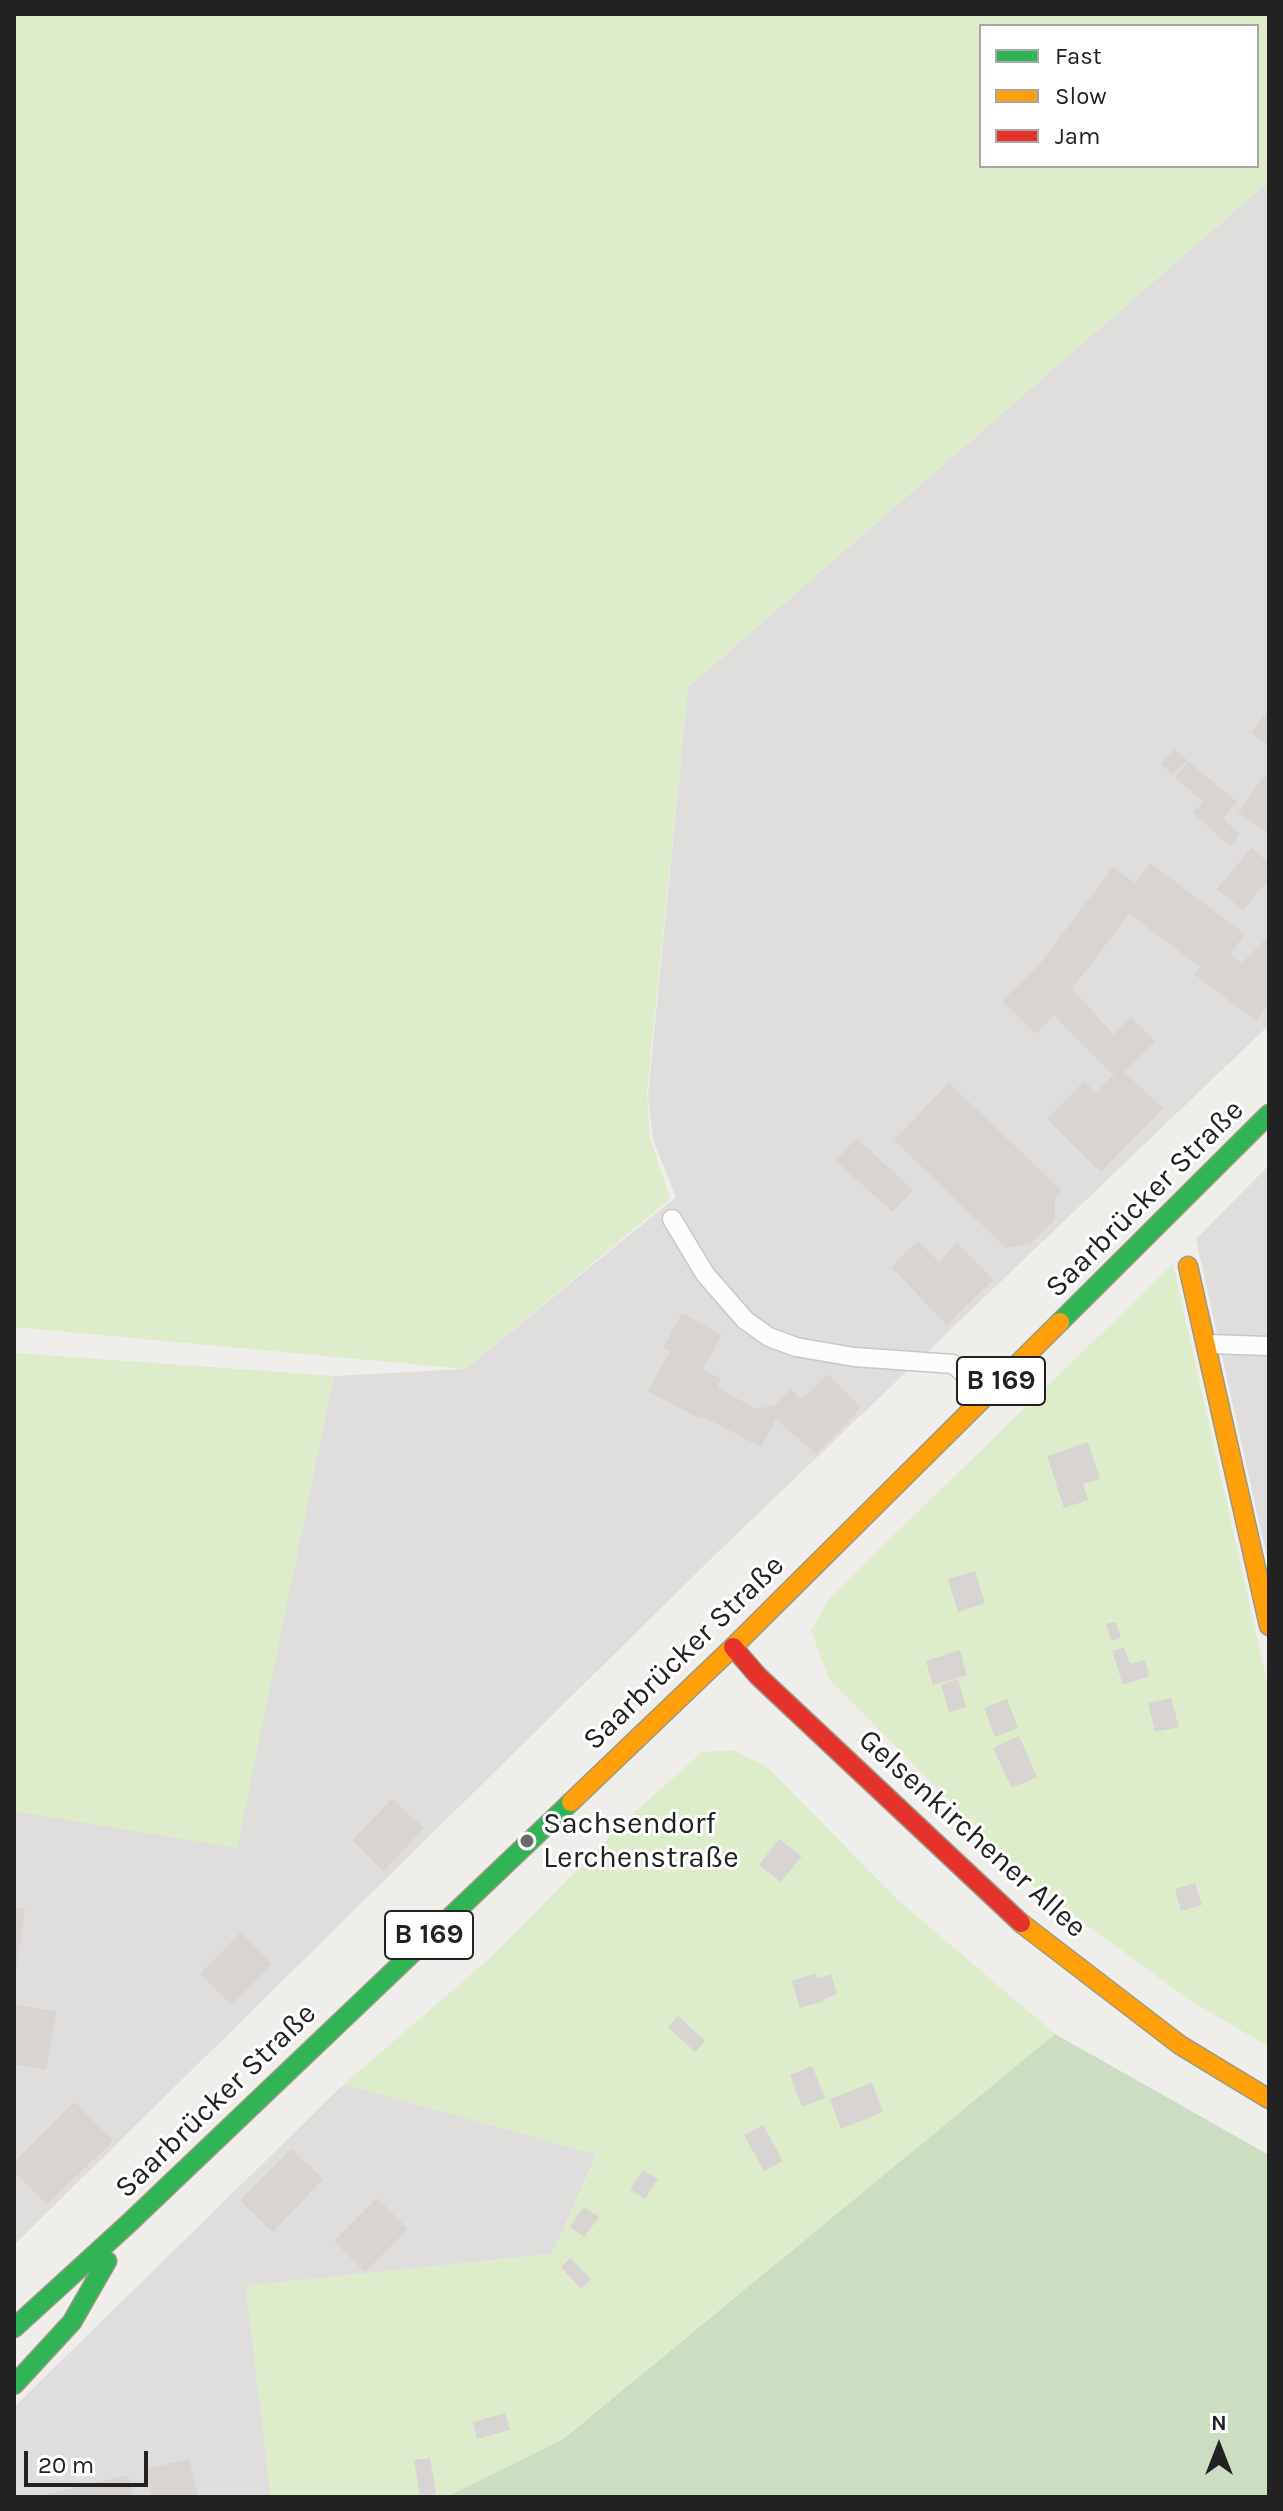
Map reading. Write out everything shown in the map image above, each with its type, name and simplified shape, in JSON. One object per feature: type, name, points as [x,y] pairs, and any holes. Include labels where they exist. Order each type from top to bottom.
[{"type":"main road","name":"Saarbrücker Straße","points":[[14,2328],[128,2224],[733,1647],[1269,1114]]},
{"type":"main road","points":[[1188,1266],[1269,1626]]},
{"type":"main road","name":"Gelsenkirchener Allee","points":[[733,1647],[758,1676],[1008,1913],[1180,2045],[1269,2099]]},
{"type":"main road","name":"Saarbrücker Straße","points":[[14,2385],[72,2322],[128,2224]]},
{"type":"lane","points":[[672,1219],[705,1274],[745,1320],[769,1337],[796,1347],[854,1357],[953,1364],[988,1394]]},
{"type":"lane","points":[[1207,1344],[1269,1346]]},
{"type":"shaded area","points":[[1269,181],[1269,1025],[720,1550],[14,2245],[14,1353],[334,1376],[465,1369],[676,1197],[653,1140],[648,1096],[688,687]]},
{"type":"shaded area","points":[[1269,1165],[1269,1566],[1196,1239]]},
{"type":"shaded area","points":[[344,2084],[597,2154],[552,2254],[246,2286],[271,2497],[14,2497],[14,2407]]},
{"type":"green space","points":[[14,14],[1269,14],[1269,181],[688,687],[647,1092],[650,1138],[670,1199],[465,1369],[14,1327]]},
{"type":"green space","points":[[1173,1264],[1269,1691],[1269,2047],[1188,1999],[1035,1887],[829,1679],[811,1631],[829,1598]]},
{"type":"green space","points":[[14,1353],[334,1376],[237,1848],[14,1811]]},
{"type":"green space","points":[[733,1750],[766,1766],[898,1900],[1055,2034],[562,2439],[446,2497],[271,2497],[246,2286],[552,2254],[597,2155],[344,2084],[490,1958],[625,1821],[702,1752]]},
{"type":"green space","points":[[1055,2034],[1269,2155],[1269,2497],[446,2497],[563,2439]]},
{"type":"building","points":[[1269,709],[1269,746],[1251,733]]},
{"type":"building","points":[[1174,749],[1187,760],[1173,775],[1161,764]]},
{"type":"building","points":[[1188,761],[1237,802],[1223,819],[1240,834],[1230,846],[1193,813],[1203,802],[1175,777]]},
{"type":"building","points":[[1265,775],[1269,778],[1269,834],[1238,812]]},
{"type":"building","points":[[1251,848],[1269,863],[1269,879],[1243,910],[1217,889]]},
{"type":"building","points":[[1150,863],[1245,934],[1230,954],[1242,963],[1269,936],[1269,1004],[1256,1021],[1194,974],[1200,967],[1129,914],[1072,989],[1114,1035],[1131,1017],[1155,1041],[1124,1072],[1163,1108],[1101,1172],[1047,1119],[1084,1081],[1096,1093],[1115,1073],[1111,1073],[1054,1015],[1036,1034],[1002,1001],[1039,965],[1113,867],[1135,883]]},
{"type":"building","points":[[949,1083],[1061,1190],[1055,1197],[1055,1219],[1030,1243],[1006,1248],[894,1140]]},
{"type":"building","points":[[856,1138],[913,1190],[893,1212],[836,1161]]},
{"type":"building","points":[[918,1241],[939,1262],[957,1243],[993,1280],[947,1325],[891,1267]]},
{"type":"building","points":[[682,1313],[722,1335],[703,1369],[721,1379],[717,1388],[757,1409],[775,1405],[791,1389],[801,1400],[828,1374],[861,1408],[816,1454],[776,1419],[761,1447],[702,1416],[700,1419],[648,1391],[670,1351],[663,1348]]},
{"type":"building","points":[[1088,1442],[1100,1479],[1083,1484],[1088,1500],[1064,1508],[1047,1456]]},
{"type":"building","points":[[975,1571],[985,1603],[958,1612],[948,1579]]},
{"type":"building","points":[[1116,1622],[1121,1638],[1111,1641],[1106,1624]]},
{"type":"building","points":[[1124,1647],[1130,1664],[1145,1660],[1149,1676],[1123,1685],[1112,1651]]},
{"type":"building","points":[[960,1650],[967,1675],[933,1685],[926,1661]]},
{"type":"building","points":[[958,1679],[966,1707],[949,1712],[941,1685]]},
{"type":"building","points":[[1171,1698],[1179,1727],[1155,1732],[1148,1703]]},
{"type":"building","points":[[1007,1699],[1018,1728],[995,1737],[984,1708]]},
{"type":"building","points":[[1019,1736],[1037,1777],[1012,1788],[993,1748]]},
{"type":"building","points":[[392,1799],[424,1828],[384,1871],[352,1840]]},
{"type":"building","points":[[779,1839],[802,1856],[781,1882],[759,1865]]},
{"type":"building","points":[[1195,1883],[1202,1905],[1181,1911],[1175,1889]]},
{"type":"building","points":[[14,1907],[25,1909],[16,1972],[14,1972]]},
{"type":"building","points":[[240,1933],[272,1963],[232,2005],[200,1974]]},
{"type":"building","points":[[816,1973],[817,1979],[831,1974],[837,1994],[800,2008],[792,1981]]},
{"type":"building","points":[[14,2004],[56,2012],[46,2070],[14,2064]]},
{"type":"building","points":[[678,2016],[705,2041],[695,2052],[668,2027]]},
{"type":"building","points":[[812,2066],[825,2098],[802,2107],[790,2075]]},
{"type":"building","points":[[872,2083],[883,2112],[841,2129],[830,2099]]},
{"type":"building","points":[[75,2102],[113,2141],[47,2205],[14,2172],[14,2162]]},
{"type":"building","points":[[763,2125],[783,2161],[764,2171],[744,2135]]},
{"type":"building","points":[[291,2149],[323,2179],[273,2232],[240,2201]]},
{"type":"building","points":[[643,2170],[658,2179],[645,2199],[630,2190]]},
{"type":"building","points":[[377,2198],[408,2229],[365,2272],[334,2241]]},
{"type":"building","points":[[584,2207],[599,2217],[584,2237],[570,2227]]},
{"type":"building","points":[[570,2258],[591,2279],[581,2289],[561,2267]]},
{"type":"building","points":[[505,2413],[510,2430],[477,2439],[473,2422]]},
{"type":"building","points":[[430,2458],[436,2494],[420,2496],[414,2460]]},
{"type":"building","points":[[189,2459],[198,2497],[152,2497],[146,2469]]},
{"type":"building","points":[[128,2475],[134,2497],[40,2497],[40,2496]]},
{"type":"traffic: fast","points":[[1060,1322],[1269,1114]]},
{"type":"traffic: fast","points":[[14,2328],[128,2224],[571,1802]]},
{"type":"traffic: fast","points":[[14,2385],[72,2322],[107,2261]]},
{"type":"traffic: slow","points":[[1188,1266],[1269,1626]]},
{"type":"traffic: slow","points":[[571,1802],[733,1647],[1060,1322]]},
{"type":"traffic: slow","points":[[1021,1923],[1180,2045],[1269,2099]]},
{"type":"traffic: jam","points":[[733,1647],[758,1676],[1021,1923]]},
{"type":"place","name":"Sachsendorf Lerchenstraße","points":[[527,1841]]}]
